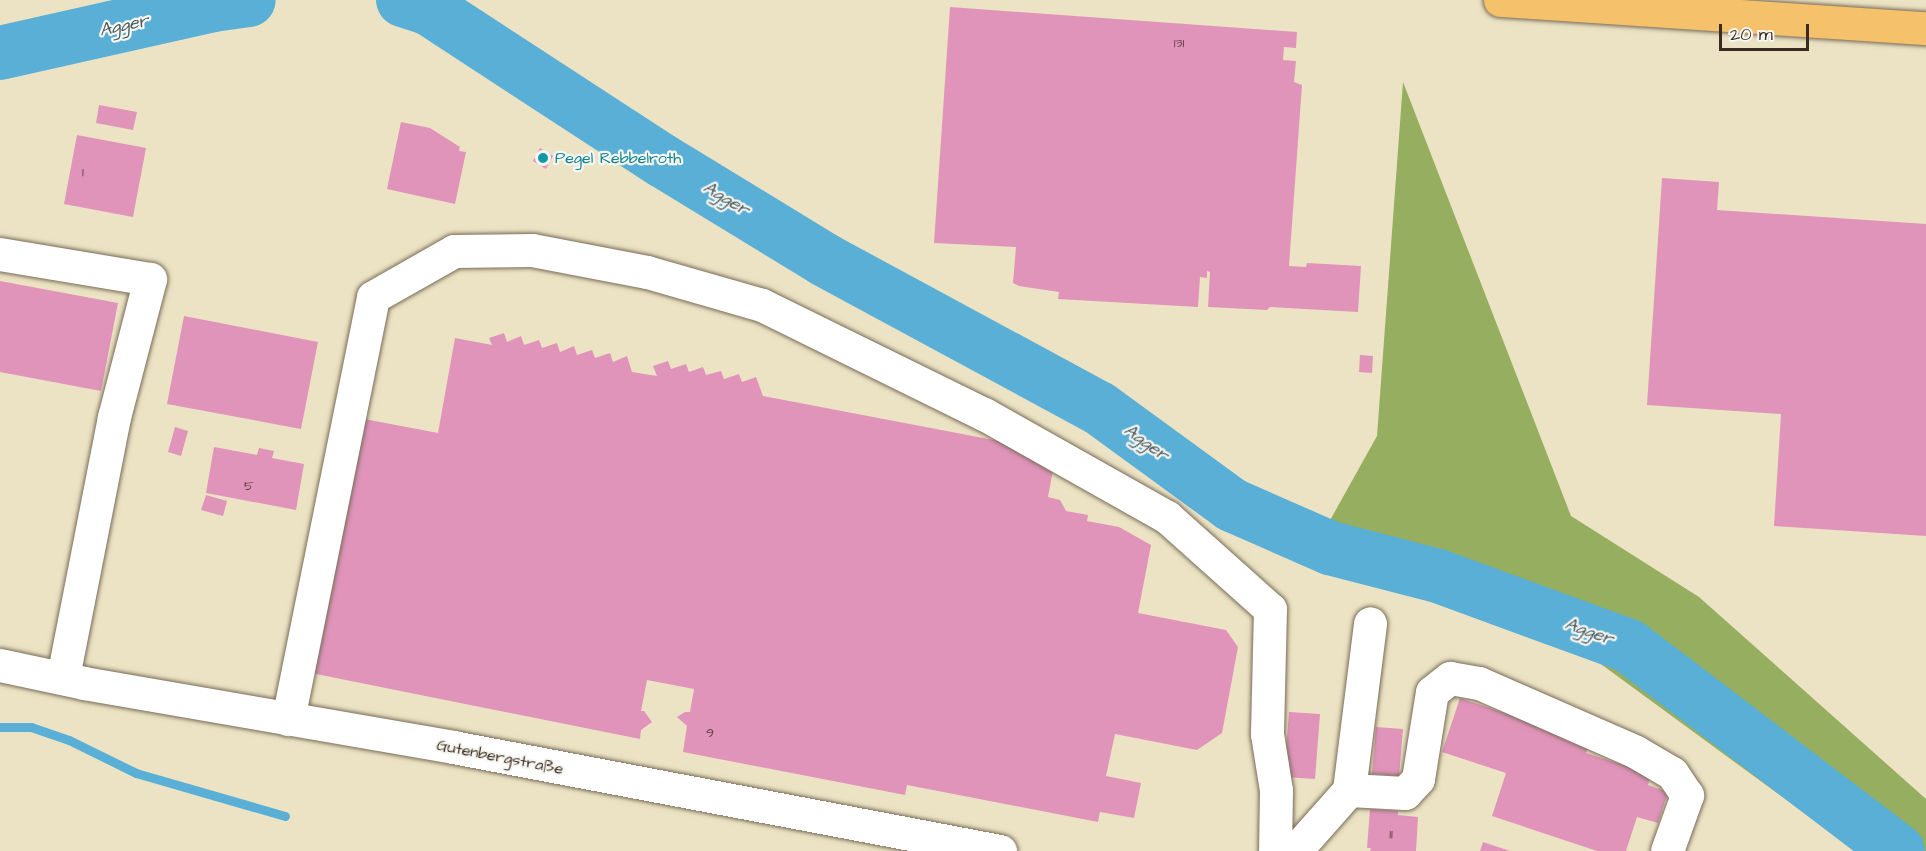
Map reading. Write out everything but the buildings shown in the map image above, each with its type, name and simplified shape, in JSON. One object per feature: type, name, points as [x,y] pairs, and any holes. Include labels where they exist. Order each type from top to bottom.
[{"type":"main road","points":[[1500,0],[1715,7],[1926,28]]},
{"type":"street","points":[[288,719],[373,297],[454,251],[532,250],[647,272],[762,305],[984,414],[1167,517],[1270,609],[1267,734],[1276,790],[1275,851]]},
{"type":"street","points":[[0,255],[150,279],[114,417],[63,678]]},
{"type":"street","points":[[1295,851],[1349,790],[1370,623]]},
{"type":"street","name":"Gutenbergstraße","points":[[0,665],[288,719],[453,747],[1000,851]]},
{"type":"street","points":[[1349,790],[1405,793],[1418,779],[1432,692],[1450,678],[1479,683],[1636,752],[1672,772],[1687,795],[1667,851]]},
{"type":"green space","points":[[1403,82],[1571,516],[1699,597],[1926,799],[1926,851],[1856,851],[1594,659],[1309,558],[1377,436]]},
{"type":"waterway","name":"Agger","points":[[0,53],[213,5],[249,0]]},
{"type":"waterway","name":"Agger","points":[[403,0],[428,8],[663,161],[825,260],[1099,408],[1232,505],[1330,548],[1438,576],[1629,646],[1898,851]]},
{"type":"waterway","points":[[0,727],[31,727],[69,740],[136,773],[285,816]]},
{"type":"place","name":"Pegel Rebbelroth","points":[[543,158]]}]
